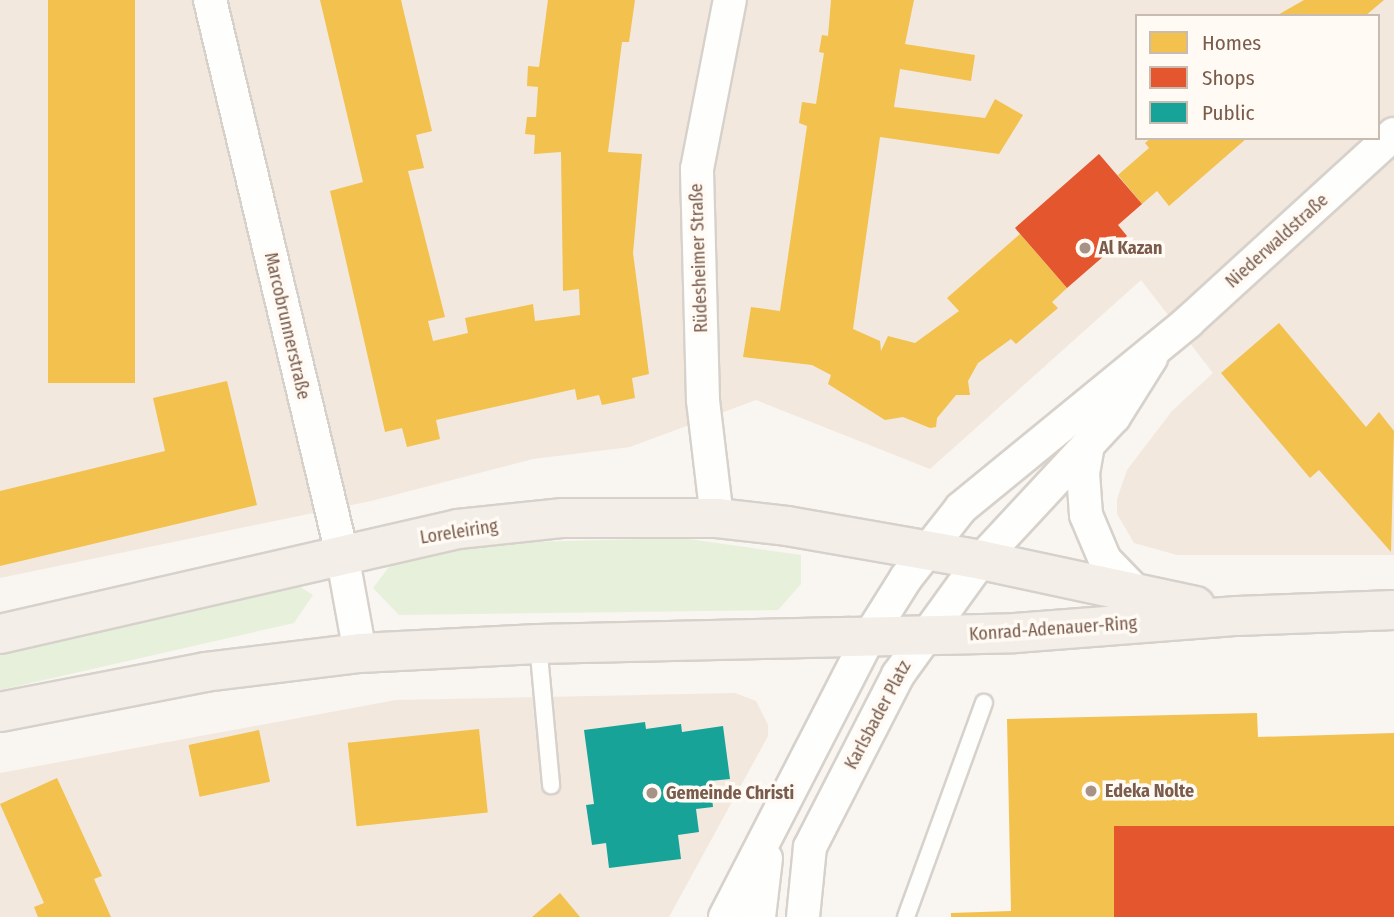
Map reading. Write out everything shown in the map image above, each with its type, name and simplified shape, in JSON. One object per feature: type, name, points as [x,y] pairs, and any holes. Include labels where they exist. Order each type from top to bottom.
[{"type":"main road","name":"Loreleiring","points":[[0,634],[458,529],[563,518],[717,518],[927,550]]},
{"type":"main road","name":"Konrad-Adenauer-Ring","points":[[927,550],[1237,616]]},
{"type":"main road","name":"Konrad-Adenauer-Ring","points":[[869,637],[1394,610]]},
{"type":"main road","points":[[0,712],[205,672],[360,653],[538,644],[869,637]]},
{"type":"street","name":"Marcobrunnerstraße","points":[[210,0],[342,555],[360,653]]},
{"type":"street","name":"Rüdesheimer Straße","points":[[717,518],[703,400],[697,169],[730,0]]},
{"type":"street","name":"Niederwaldstraße","points":[[927,550],[983,486],[1157,347],[1394,134]]},
{"type":"street","name":"Niederwaldstraße","points":[[981,560],[1130,397],[1157,347]]},
{"type":"street","points":[[1088,445],[1083,494],[1094,538],[1105,559],[1138,594]]},
{"type":"street","points":[[725,917],[869,637],[927,550]]},
{"type":"street","name":"Karlsbader Platz","points":[[803,917],[803,885],[819,827],[884,700],[924,635],[981,560]]},
{"type":"street","points":[[759,917],[764,866],[784,800]]},
{"type":"lane","points":[[538,644],[551,785]]},
{"type":"lane","points":[[906,917],[984,703]]},
{"type":"shaded area","points":[[0,0],[1394,0],[1394,555],[1177,555],[1134,543],[1117,514],[1117,499],[1127,470],[1172,411],[1213,373],[1141,280],[930,469],[756,400],[630,447],[533,459],[371,501],[0,578]]},
{"type":"shaded area","points":[[735,693],[756,701],[768,725],[768,736],[669,917],[0,917],[0,773],[396,700]]},
{"type":"green space","points":[[682,538],[801,555],[801,584],[778,610],[399,615],[373,588],[398,555],[529,542]]},
{"type":"green space","points":[[288,579],[313,595],[294,623],[0,690],[0,646]]},
{"type":"building: Homes","points":[[48,0],[135,0],[135,383],[48,383]]},
{"type":"building: Homes","points":[[320,0],[401,0],[432,131],[416,135],[424,168],[408,171],[445,317],[428,321],[433,341],[468,333],[465,318],[533,304],[535,321],[580,315],[579,289],[563,291],[561,152],[534,154],[535,135],[525,134],[527,117],[536,117],[538,87],[527,86],[528,66],[539,67],[548,0],[635,0],[629,42],[622,42],[608,152],[642,154],[633,253],[649,374],[632,378],[635,398],[602,405],[599,395],[577,400],[575,389],[436,420],[440,439],[407,447],[402,428],[385,432],[330,191],[363,182]]},
{"type":"building: Homes","points":[[831,0],[914,0],[905,44],[975,55],[971,81],[900,69],[894,107],[985,118],[995,99],[1023,115],[999,154],[880,137],[853,329],[880,341],[881,351],[888,336],[915,343],[959,311],[947,298],[1020,234],[1067,288],[1052,302],[1058,308],[1016,344],[1011,339],[978,363],[968,381],[970,395],[956,395],[937,418],[936,427],[930,428],[903,417],[885,420],[828,384],[831,375],[812,365],[743,357],[751,307],[780,311],[807,126],[799,123],[802,102],[816,104],[824,53],[819,52],[822,35],[828,36]]},
{"type":"building: Homes","points":[[1304,0],[1384,0],[1367,14],[1280,14]]},
{"type":"building: Homes","points":[[1149,140],[1245,140],[1169,206],[1157,191],[1142,204],[1118,175],[1149,148],[1145,143]]},
{"type":"building: Homes","points":[[1279,323],[1366,427],[1379,412],[1394,431],[1391,552],[1319,470],[1310,478],[1221,373]]},
{"type":"building: Homes","points":[[227,381],[257,505],[0,566],[0,491],[165,451],[153,398]]},
{"type":"building: Homes","points":[[1257,713],[1258,737],[1394,733],[1394,826],[1114,836],[1117,917],[951,917],[951,913],[1011,911],[1007,719]]},
{"type":"building: Homes","points":[[479,729],[488,813],[357,826],[348,743]]},
{"type":"building: Homes","points":[[259,730],[270,782],[200,797],[189,745]]},
{"type":"building: Homes","points":[[57,778],[102,876],[94,879],[111,917],[38,917],[34,907],[44,903],[0,804]]},
{"type":"building: Homes","points":[[560,893],[580,917],[532,917]]},
{"type":"building: Shops","points":[[1099,154],[1142,204],[1118,225],[1127,236],[1067,288],[1015,228]]},
{"type":"building: Shops","points":[[1114,826],[1394,826],[1394,917],[1114,917]]},
{"type":"building: Public","name":"Gemeinde Christi","points":[[645,722],[646,729],[681,724],[682,732],[723,726],[730,779],[710,781],[713,807],[696,809],[699,832],[678,835],[681,859],[609,868],[606,843],[592,845],[586,805],[594,804],[584,730]]},
{"type":"place","name":"Al Kazan","points":[[1085,248]]},
{"type":"place","name":"Edeka Nolte","points":[[1091,791]]},
{"type":"place","name":"Gemeinde Christi","points":[[652,793]]}]
